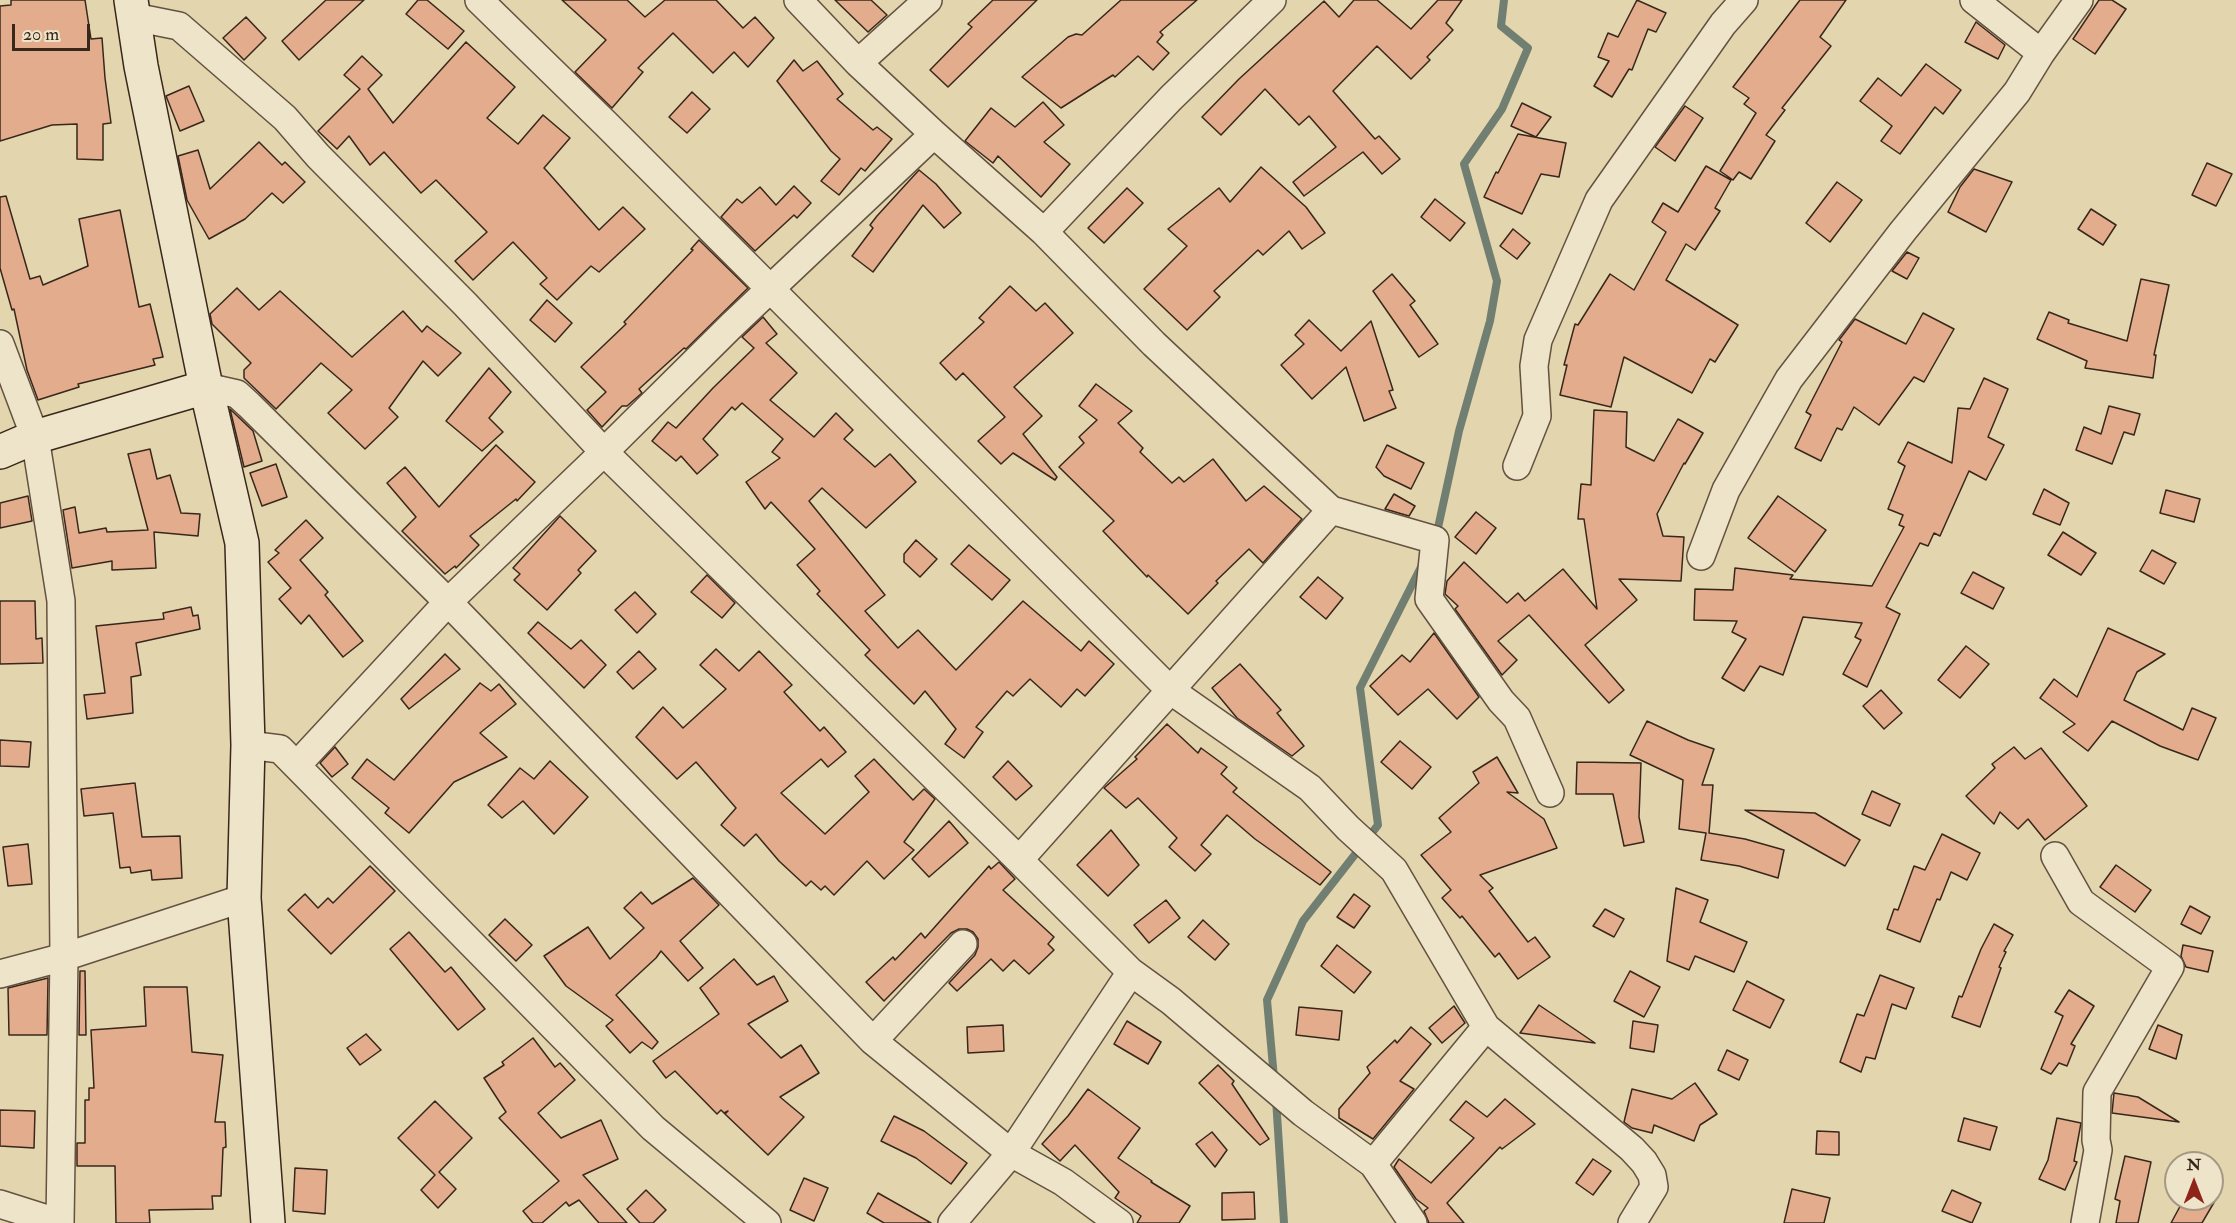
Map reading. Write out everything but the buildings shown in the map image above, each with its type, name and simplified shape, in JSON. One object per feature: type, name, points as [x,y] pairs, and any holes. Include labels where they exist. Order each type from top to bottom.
[{"type":"street","points":[[479,0],[606,124],[1170,690],[1310,789],[1394,870],[1486,1028],[1632,1149],[1644,1162],[1652,1175],[1654,1187],[1632,1223]]},
{"type":"street","points":[[798,0],[858,63],[1044,232],[1154,344],[1331,510],[1435,540],[1429,599],[1501,701],[1517,718],[1550,793]]},
{"type":"street","points":[[858,63],[928,0]]},
{"type":"street","points":[[1044,232],[1171,98],[1272,0]]},
{"type":"street","points":[[1517,466],[1537,416],[1534,366],[1538,340],[1599,200],[1724,24],[1744,0]]},
{"type":"street","points":[[1974,0],[2041,53]]},
{"type":"street","points":[[1701,556],[1726,490],[1789,379],[1903,231],[2017,92],[2041,53],[2079,0]]},
{"type":"street","points":[[268,1223],[244,898],[248,745],[242,543],[206,387],[141,66],[133,9],[179,26],[285,118],[318,156],[465,304],[604,452],[1131,972],[1171,1001],[1303,1113],[1373,1164],[1413,1223]]},
{"type":"street","points":[[297,765],[448,602],[708,348],[934,134]]},
{"type":"street","points":[[0,344],[35,437],[60,601],[64,957],[60,1223],[0,1204]]},
{"type":"street","points":[[0,452],[35,437],[206,387],[237,394],[448,602],[873,1041],[1011,1153],[1063,1182],[1119,1223]]},
{"type":"street","points":[[1019,860],[1331,510]]},
{"type":"street","points":[[248,745],[280,749],[653,1128],[767,1223]]},
{"type":"street","points":[[2055,856],[2081,902],[2170,967],[2097,1092],[2096,1140],[2098,1150],[2085,1223]]},
{"type":"street","points":[[0,974],[64,957],[244,898]]},
{"type":"street","points":[[873,1041],[963,944]]},
{"type":"street","points":[[952,1223],[1011,1153],[1131,972]]},
{"type":"street","points":[[1373,1164],[1486,1028]]},
{"type":"waterway","points":[[1436,537],[1459,431],[1490,321],[1497,281],[1464,164],[1502,109],[1528,48],[1501,26],[1504,0]]},
{"type":"waterway","points":[[1274,1078],[1267,1000],[1303,921],[1378,825],[1360,688],[1421,567]]},
{"type":"waterway","points":[[1276,1099],[1284,1223]]}]
